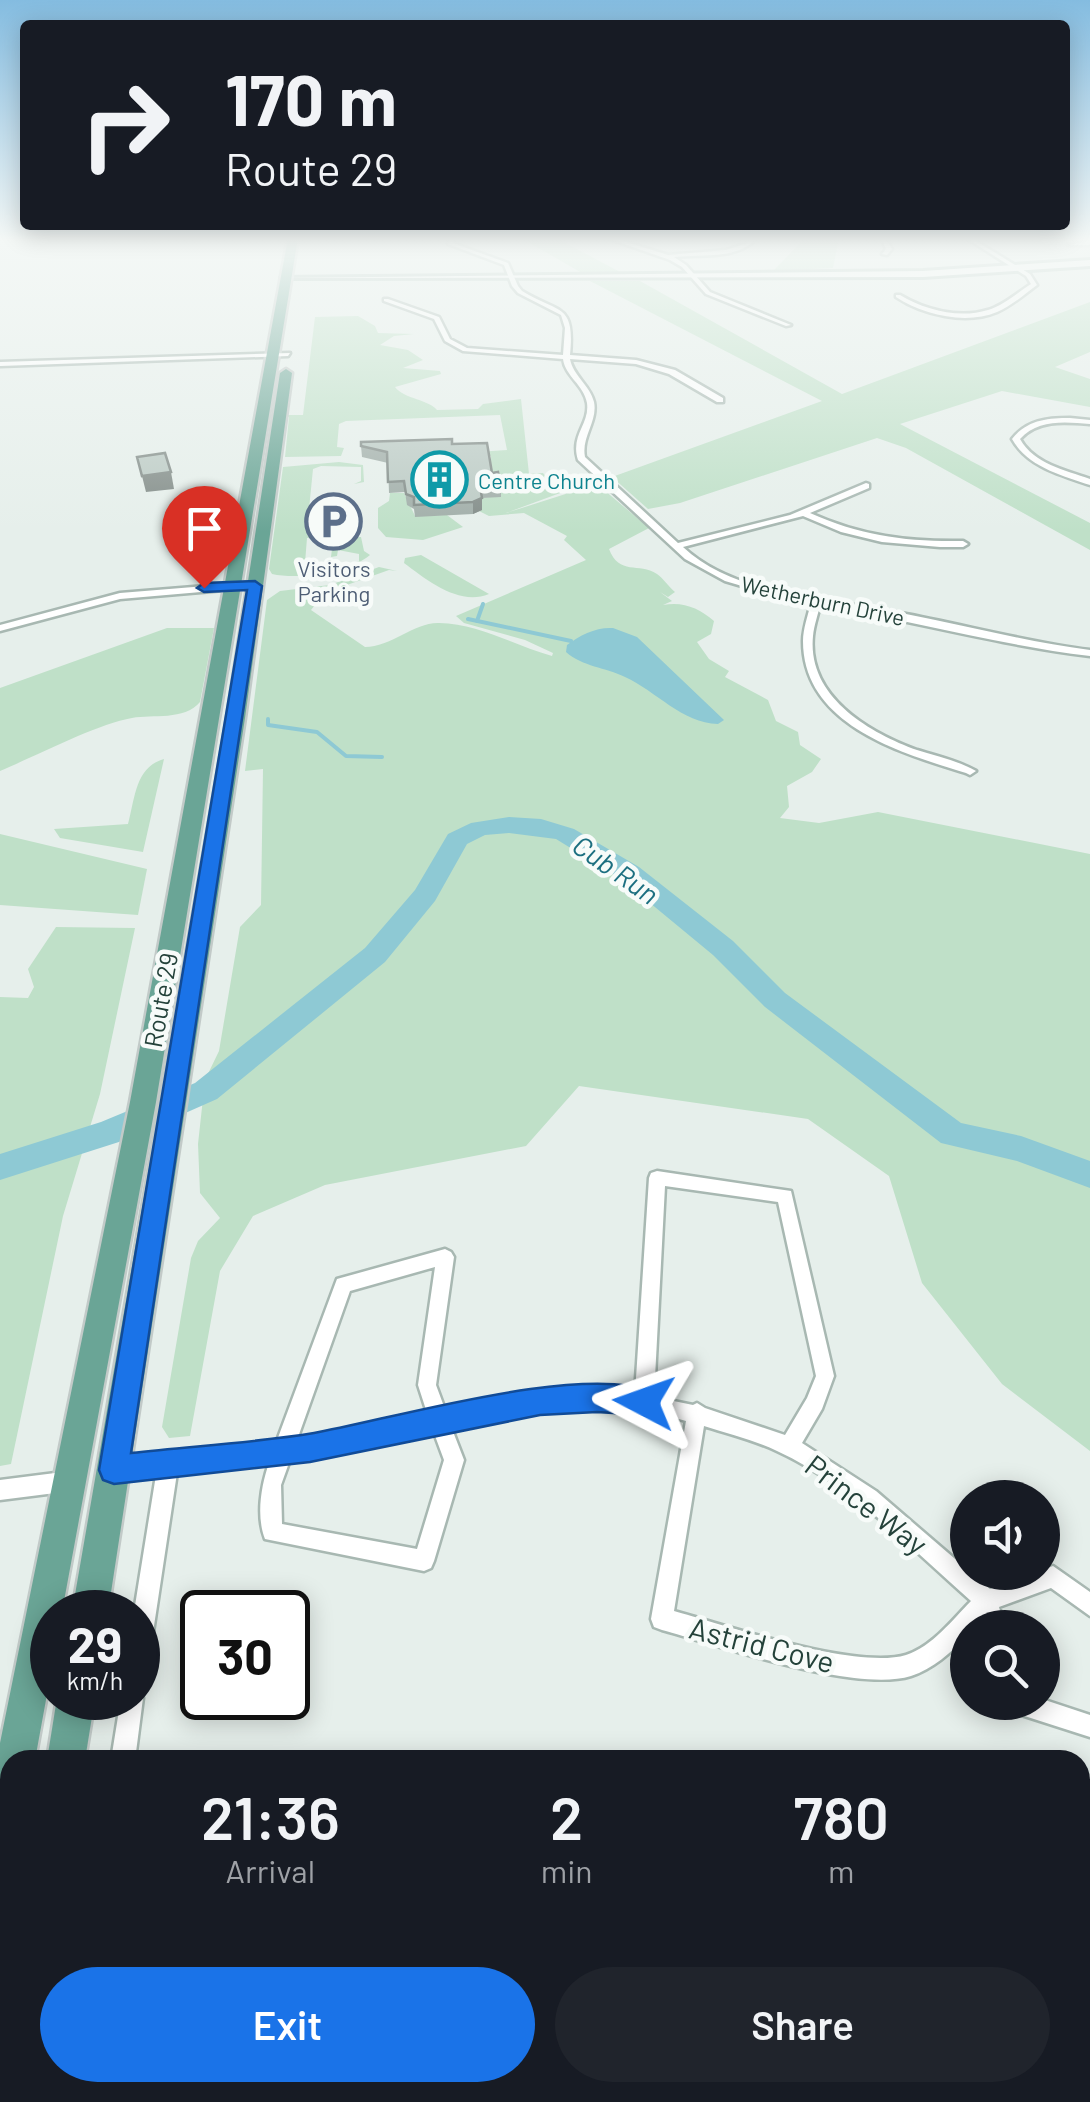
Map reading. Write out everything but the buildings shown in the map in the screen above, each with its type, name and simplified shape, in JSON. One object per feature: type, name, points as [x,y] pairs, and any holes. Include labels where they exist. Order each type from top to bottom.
[{"type":"main road","name":"Route 29","points":[[94,1590],[177,1088],[275,336]]},
{"type":"main road","name":"Route 29","points":[[18,1750],[291,336]]},
{"type":"main road","points":[[68,1750],[72,1720]]},
{"type":"street","points":[[446,336],[465,350],[496,355],[616,359],[654,366],[720,400]]},
{"type":"street","name":"Wetherburn Drive","points":[[570,336],[568,370],[590,402],[590,415],[578,439],[581,458],[698,564],[728,579],[816,600],[1090,654]]},
{"type":"street","points":[[0,364],[288,354]]},
{"type":"street","points":[[1090,422],[1039,423],[1022,430],[1016,439],[1032,458],[1090,482]]},
{"type":"street","points":[[677,546],[804,514],[866,486]]},
{"type":"street","points":[[804,514],[876,542],[964,544]]},
{"type":"street","points":[[0,628],[120,596],[244,586]]},
{"type":"street","points":[[816,600],[806,632],[806,652],[814,676],[834,706],[878,739],[970,771]]},
{"type":"street","points":[[644,1402],[657,1178],[785,1196],[822,1345],[825,1376],[815,1403],[789,1446]]},
{"type":"street","points":[[445,1257],[428,1385],[441,1420],[454,1460],[424,1561],[272,1532],[271,1485],[342,1286],[445,1257]]},
{"type":"street","name":"Prince Way","points":[[114,1470],[283,1450],[540,1401],[597,1398],[644,1402],[697,1412],[789,1446],[857,1490],[987,1601]]},
{"type":"street","name":"Astrid Cove","points":[[697,1412],[662,1619],[870,1670],[907,1666],[936,1651],[987,1601]]},
{"type":"street","points":[[149,1590],[168,1464]]},
{"type":"street","points":[[0,1490],[71,1481]]},
{"type":"street","points":[[989,1610],[987,1601],[1053,1576],[1090,1605]]},
{"type":"street","points":[[1060,1716],[1090,1726]]},
{"type":"street","points":[[124,1750],[129,1720]]},
{"type":"green space","points":[[313,336],[394,336],[380,345],[408,350],[423,360],[403,368],[441,374],[395,387],[437,410],[478,409],[483,404],[521,399],[529,474],[543,473],[552,485],[571,489],[506,513],[597,484],[649,528],[609,549],[613,557],[624,566],[650,571],[662,578],[675,592],[668,597],[660,592],[672,601],[663,605],[690,607],[714,621],[711,634],[697,642],[709,659],[729,671],[725,677],[768,700],[776,721],[798,732],[800,745],[821,759],[812,772],[787,786],[789,807],[780,818],[819,823],[878,812],[1090,854],[1090,1451],[1002,1384],[922,1283],[889,1176],[808,1119],[579,1086],[526,1146],[325,1185],[253,1216],[220,1271],[190,1436],[169,1438],[162,1427],[191,1258],[198,1241],[220,1218],[200,1193],[198,1144],[205,1080],[219,1051],[240,927],[261,905],[263,769],[245,771],[267,600],[280,591],[330,585],[379,567],[397,571],[389,570],[316,596],[319,600],[311,610],[365,647],[439,623],[482,631],[552,656],[553,653],[525,640],[464,623],[456,616],[586,560],[564,540],[567,536],[524,513],[489,516],[479,511],[480,498],[501,496],[491,484],[491,456],[477,452],[507,450],[500,415],[346,421],[339,424],[337,447],[344,448],[341,456],[285,457],[289,417],[285,415],[303,415]]},
{"type":"green space","points":[[697,336],[738,336],[842,394],[998,336],[1090,336],[1090,352],[1055,367],[1090,379],[1090,407],[1002,391],[900,424],[1090,523],[1090,550],[906,448],[877,438],[680,503],[648,509],[612,477],[822,401]]},
{"type":"green space","points":[[339,462],[363,465],[364,482],[354,484],[361,481],[361,467],[313,469],[309,509],[317,510],[309,512],[307,535],[315,537],[307,538],[305,563],[349,565],[359,561],[359,554],[338,550],[337,556],[331,557],[333,541],[325,540],[328,538],[361,537],[364,551],[370,555],[350,566],[323,574],[272,574],[269,569],[283,467]]},
{"type":"green space","points":[[390,493],[404,493],[415,516],[447,515],[463,527],[423,540],[386,537],[378,528],[378,508],[389,501]]},
{"type":"green space","points":[[421,555],[489,594],[455,594],[404,563],[405,558]]},
{"type":"green space","points":[[167,628],[214,628],[200,702],[193,708],[177,714],[118,721],[0,771],[0,688]]},
{"type":"green space","points":[[164,759],[143,852],[60,838],[54,829],[128,824],[142,776]]},
{"type":"green space","points":[[0,834],[147,869],[138,915],[0,905]]},
{"type":"green space","points":[[56,927],[135,928],[100,1094],[63,1216],[11,1464],[0,1466],[0,997],[28,998],[34,987],[28,969]]},
{"type":"water","points":[[613,628],[637,637],[724,720],[718,724],[693,718],[625,677],[566,652],[567,645],[583,635]]},
{"type":"waterway","points":[[477,621],[483,604]]},
{"type":"waterway","points":[[468,619],[477,621]]},
{"type":"waterway","points":[[477,621],[571,641]]},
{"type":"waterway","points":[[268,719],[268,725],[317,732],[346,756],[382,757]]},
{"type":"waterway","name":"Cub Run","points":[[0,1167],[111,1132],[206,1091],[375,955],[426,895],[457,839],[480,828],[509,825],[541,827],[565,834],[630,873],[723,948],[775,1000],[952,1134],[1021,1149],[1090,1175]]},
{"type":"place","name":"Centre Church","points":[[439,480]]},
{"type":"place","name":"Visitors Parking","points":[[334,521]]},
{"type":"route","points":[[204,588],[255,586],[114,1470],[310,1448],[540,1401],[597,1398],[644,1402]]}]
